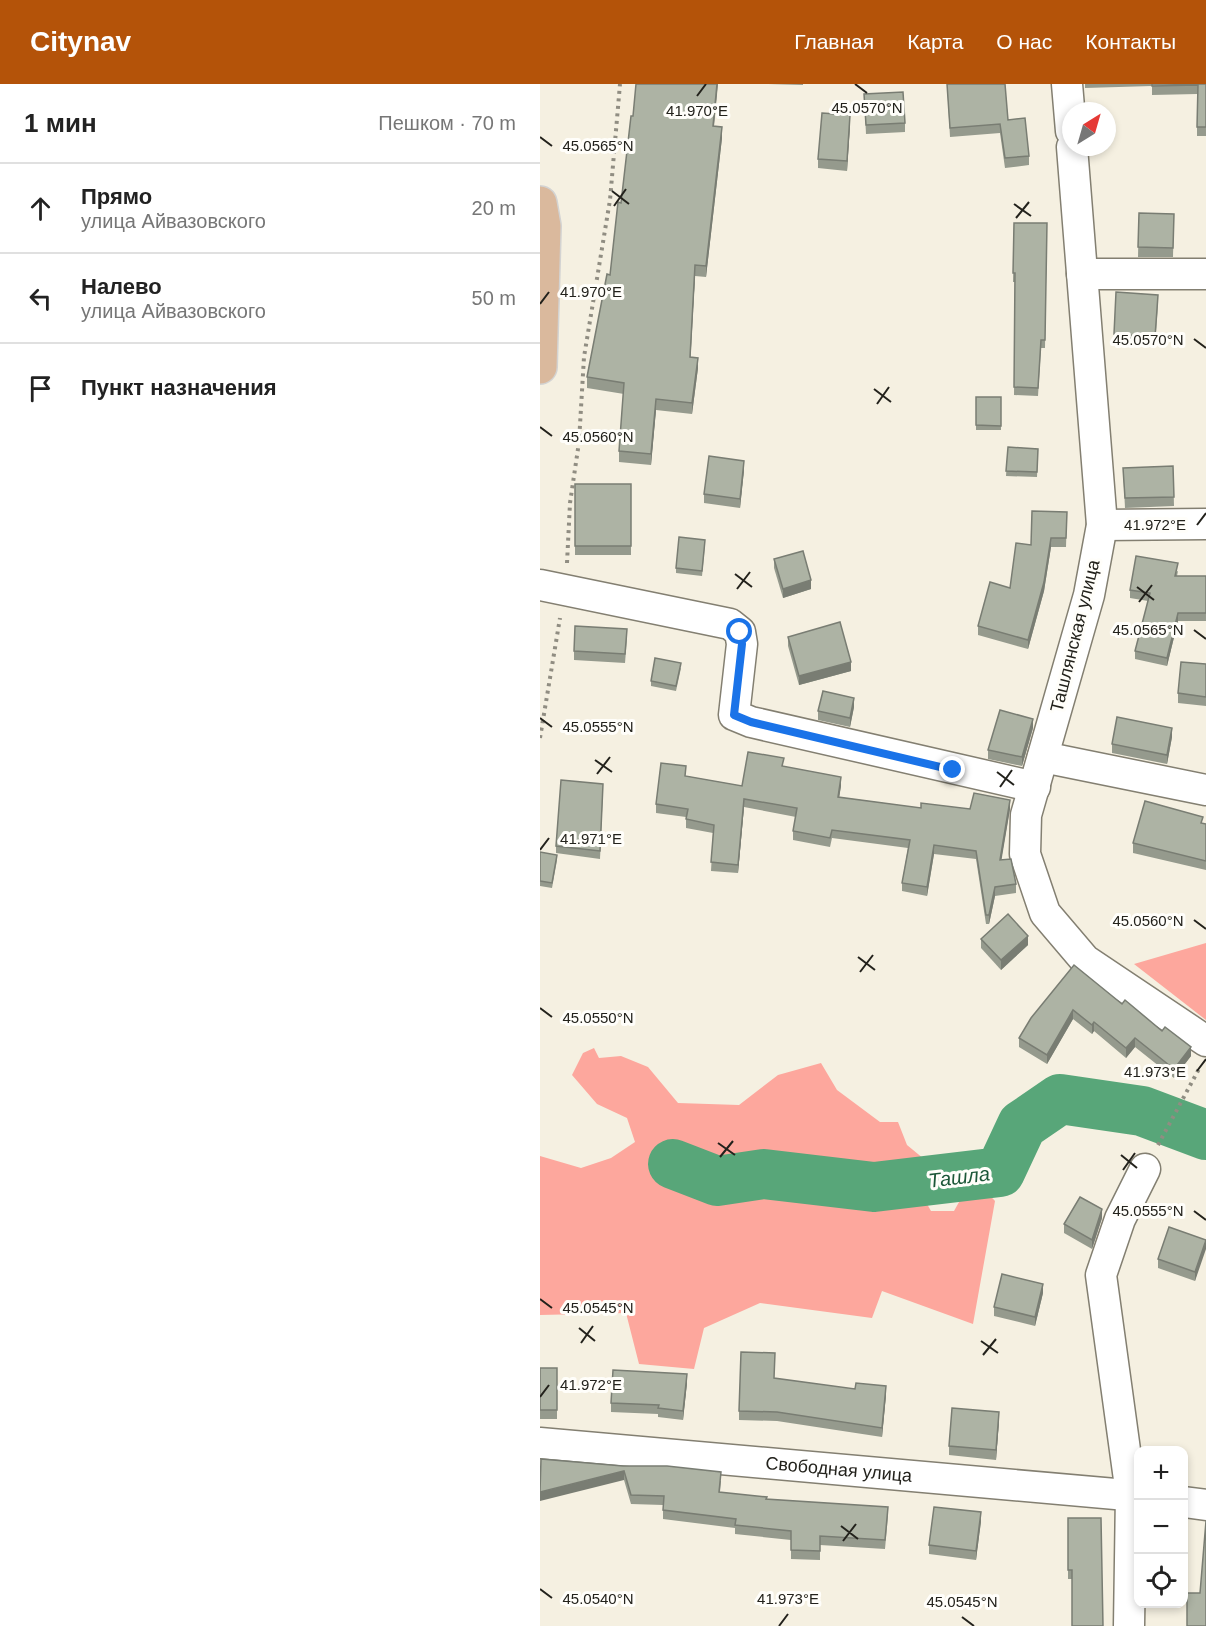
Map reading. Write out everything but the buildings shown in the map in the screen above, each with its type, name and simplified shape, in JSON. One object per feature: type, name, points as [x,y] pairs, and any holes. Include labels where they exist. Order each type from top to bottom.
[{"type":"main road","points":[[540,202],[544,226],[540,367]]},
{"type":"street","points":[[1067,84],[1069,102]]},
{"type":"street","name":"Ташлянская улица","points":[[1073,156],[1102,525],[1089,595],[1026,815],[1025,854],[1046,913],[1085,960],[1203,1054]]},
{"type":"street","points":[[1082,274],[1206,274]]},
{"type":"street","points":[[1102,525],[1206,524]]},
{"type":"street","points":[[552,587],[730,624],[740,632],[742,644],[734,715],[774,728],[1035,787]]},
{"type":"street","points":[[1043,757],[1206,790]]},
{"type":"street","points":[[1134,1489],[1101,1275],[1120,1219],[1145,1169]]},
{"type":"street","name":"Свободная улица","points":[[540,1443],[1134,1495]]},
{"type":"street","points":[[1129,1626],[1135,1500]]},
{"type":"street","points":[[1188,1503],[1206,1505]]},
{"type":"path","points":[[540,738],[552,587],[570,503],[579,442],[584,357],[610,200],[620,84]]},
{"type":"path","points":[[1145,1169],[1203,1054]]},
{"type":"shaded area","points":[[1206,943],[1206,1020],[1134,964]]},
{"type":"shaded area","points":[[594,1048],[599,1058],[621,1056],[648,1067],[678,1103],[739,1105],[778,1075],[821,1063],[837,1090],[880,1122],[898,1122],[907,1145],[924,1159],[918,1188],[931,1211],[954,1211],[973,1177],[995,1201],[973,1324],[882,1291],[872,1318],[760,1303],[704,1328],[694,1369],[639,1364],[626,1313],[540,1315],[540,1156],[581,1168],[611,1158],[635,1142],[627,1118],[597,1104],[572,1075],[583,1053]]},
{"type":"waterway","name":"Ташла","points":[[673,1164],[717,1181],[764,1174],[874,1187],[1000,1172],[1022,1125],[1060,1099],[1142,1111],[1206,1135]]},
{"type":"route","points":[[740,632],[742,644],[734,715],[751,722],[953,770]]}]
